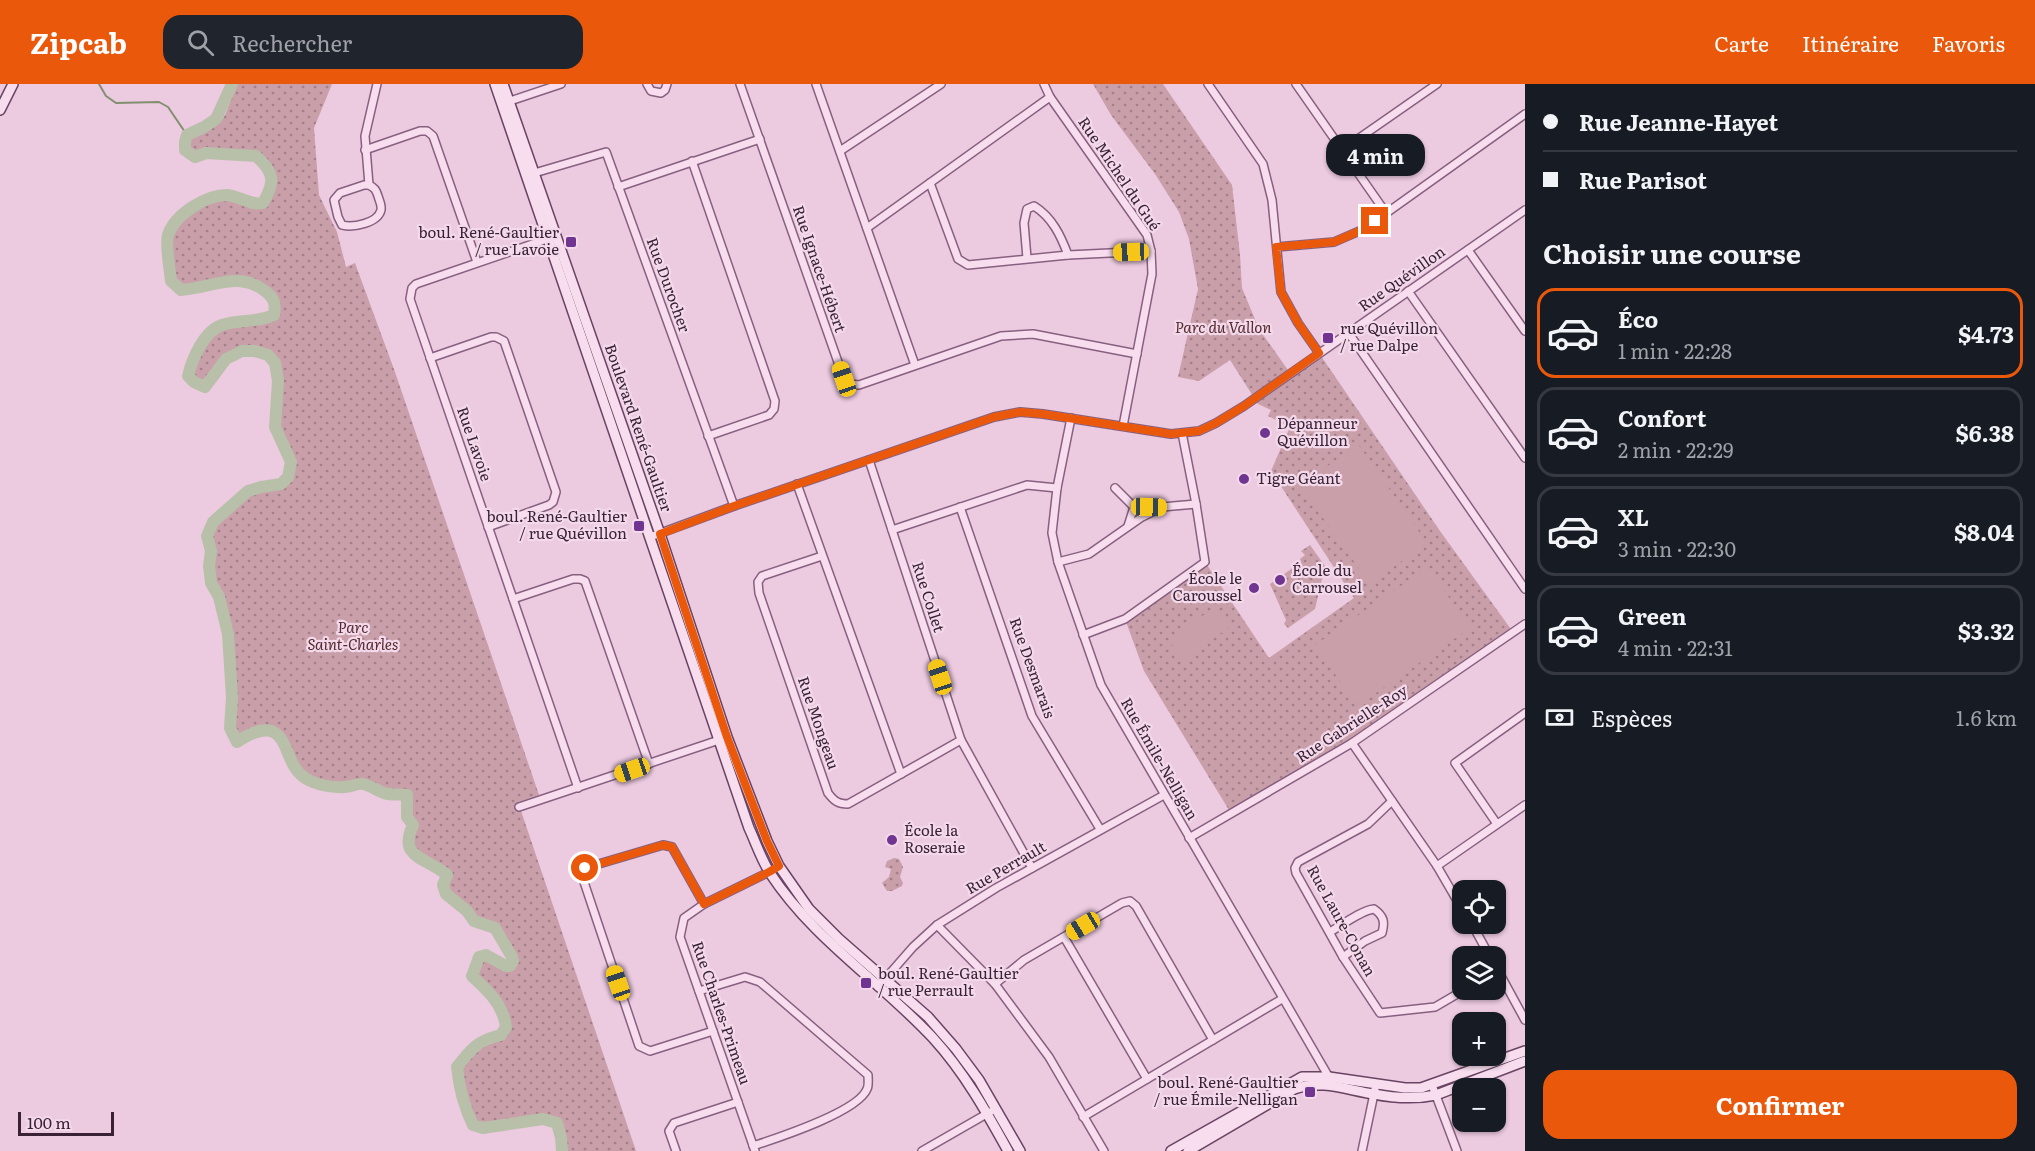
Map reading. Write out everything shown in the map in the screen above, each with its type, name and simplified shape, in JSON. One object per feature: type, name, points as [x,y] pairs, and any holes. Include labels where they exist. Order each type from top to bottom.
[{"type":"street","points":[[0,110],[13,84]]},
{"type":"street","points":[[369,184],[336,196],[333,204],[342,225],[352,226],[376,218],[380,214],[381,206],[376,190],[369,184],[365,150],[366,129],[377,84]]},
{"type":"street","name":"Boulevard René-Gaultier","points":[[495,84],[505,102],[531,174],[650,537],[723,739],[779,866],[809,909],[839,939],[928,1017],[956,1049],[979,1080],[1020,1151]]},
{"type":"street","name":"Boulevard René-Gaultier","points":[[503,84],[505,102]]},
{"type":"street","points":[[505,102],[561,84]]},
{"type":"street","points":[[647,84],[651,91],[661,93],[667,84]]},
{"type":"street","name":"Rue Ignace-Hébert","points":[[740,84],[844,379],[850,384],[859,385],[1001,336],[1033,334],[1137,354]]},
{"type":"street","points":[[816,84],[915,365]]},
{"type":"street","points":[[840,151],[941,84]]},
{"type":"street","name":"Rue Michel du Gué","points":[[1044,84],[1050,97],[1147,235],[1151,251],[1152,274],[1123,426]]},
{"type":"street","points":[[1208,84],[1263,164],[1272,200],[1281,292],[1298,323],[1319,353]]},
{"type":"street","points":[[1342,150],[1437,84]]},
{"type":"street","points":[[1299,85],[1386,213]]},
{"type":"street","points":[[867,228],[1050,97]]},
{"type":"street","points":[[1276,247],[1334,242],[1364,229],[1525,114]]},
{"type":"street","points":[[365,150],[420,131],[427,131],[433,136],[477,262]]},
{"type":"street","points":[[618,187],[760,139]]},
{"type":"street","name":"Rue Durocher","points":[[531,174],[606,152],[734,506]]},
{"type":"street","points":[[692,161],[775,401],[774,409],[769,415],[708,436]]},
{"type":"street","points":[[930,183],[959,261],[968,265],[1027,258],[1151,251]]},
{"type":"street","points":[[1027,258],[1024,223],[1027,209],[1034,206],[1050,220],[1062,236],[1068,255]]},
{"type":"street","name":"Rue Quévillon","points":[[650,537],[994,417],[1020,412],[1171,434],[1199,431],[1244,406],[1525,210]]},
{"type":"street","name":"Boulevard René-Gaultier","points":[[551,237],[660,534],[749,828],[769,872],[809,923],[918,1022],[946,1053],[974,1091],[1008,1151]]},
{"type":"street","name":"Rue Lavoie","points":[[551,237],[416,284],[412,288],[410,299],[578,788]]},
{"type":"street","points":[[1468,250],[1525,331]]},
{"type":"street","points":[[1408,291],[1525,458]]},
{"type":"street","points":[[1348,332],[1525,589]]},
{"type":"street","points":[[430,358],[491,337],[504,341],[542,450],[556,492],[553,502],[488,526]]},
{"type":"street","name":"Rue Émile-Nelligan","points":[[1071,418],[1057,488],[1052,533],[1058,562],[1101,685],[1331,1081]]},
{"type":"street","points":[[1083,635],[1125,619],[1205,562],[1182,433]]},
{"type":"street","name":"Rue Collet","points":[[869,460],[961,740],[1032,868]]},
{"type":"street","points":[[797,484],[901,774]]},
{"type":"street","points":[[892,530],[1028,485],[1057,488]]},
{"type":"street","points":[[1115,488],[1134,507],[1196,504]]},
{"type":"street","name":"Rue Desmarais","points":[[960,507],[1032,716],[1100,829]]},
{"type":"street","points":[[1128,526],[1134,507]]},
{"type":"street","points":[[1058,562],[1089,554],[1128,526],[1162,507]]},
{"type":"street","name":"Rue Mongeau","points":[[822,556],[762,576],[758,582],[759,593],[828,793],[834,801],[848,804],[961,740]]},
{"type":"street","points":[[513,599],[573,579],[585,581],[649,764]]},
{"type":"street","name":"Rue Gabrielle-Roy","points":[[1189,838],[1352,743],[1525,624]]},
{"type":"street","points":[[1497,824],[1455,763],[1525,713]]},
{"type":"street","points":[[519,807],[723,739]]},
{"type":"street","points":[[1352,743],[1437,866],[1452,892]]},
{"type":"street","name":"Rue Perrault","points":[[878,987],[913,947],[937,925],[996,888],[1164,795]]},
{"type":"street","name":"Rue Laure-Conan","points":[[1392,801],[1368,824],[1298,862],[1295,868],[1296,873],[1343,957],[1380,1013],[1435,1007],[1452,997]]},
{"type":"street","points":[[1437,866],[1525,805]]},
{"type":"street","points":[[704,904],[672,847],[663,845],[585,868],[583,879],[639,1046],[650,1051],[713,1031]]},
{"type":"street","name":"Rue Charles-Primeau","points":[[754,1149],[680,937],[684,918],[704,904],[779,866]]},
{"type":"street","points":[[995,984],[1024,960],[1122,903],[1130,901],[1136,906],[1213,1040]]},
{"type":"street","points":[[1330,932],[1365,910],[1374,909],[1381,915],[1385,923],[1382,933],[1365,941],[1343,957]]},
{"type":"street","points":[[937,925],[995,984],[1049,1057],[1104,1151]]},
{"type":"street","points":[[1064,937],[1147,1079]]},
{"type":"street","points":[[699,991],[745,977],[760,982],[868,1075],[867,1089],[857,1102],[808,1127],[754,1149]]},
{"type":"street","points":[[1506,987],[1525,1020]]},
{"type":"street","points":[[1083,1117],[1282,999]]},
{"type":"street","points":[[1188,1151],[1294,1089],[1331,1081],[1421,1088],[1525,1051]]},
{"type":"street","points":[[1171,1151],[1294,1080],[1310,1076],[1374,1095],[1422,1098],[1436,1095],[1525,1061]]},
{"type":"street","points":[[1362,1151],[1376,1084]]},
{"type":"street","points":[[1432,1085],[1456,1151]]},
{"type":"street","points":[[676,1151],[669,1131],[674,1123],[738,1102]]},
{"type":"street","points":[[922,1151],[996,1108]]},
{"type":"green space","name":"Parc Saint-Charles","points":[[238,84],[332,84],[314,128],[319,195],[337,232],[346,267],[355,263],[395,372],[539,795],[518,802],[636,1151],[562,1151],[557,1123],[543,1119],[483,1128],[473,1125],[460,1087],[457,1067],[476,1046],[501,1035],[506,1026],[498,1004],[472,976],[479,957],[486,955],[506,966],[513,961],[495,928],[474,921],[467,911],[446,894],[443,885],[446,875],[411,851],[409,836],[413,825],[407,817],[406,795],[388,794],[363,784],[347,787],[324,786],[299,773],[277,734],[271,731],[257,732],[237,742],[230,728],[232,698],[228,634],[219,597],[211,583],[209,566],[211,551],[207,536],[213,522],[248,491],[281,484],[288,476],[291,462],[275,427],[278,381],[275,364],[268,355],[255,351],[242,351],[226,359],[205,387],[188,376],[196,354],[210,333],[222,325],[268,318],[274,315],[274,304],[264,291],[244,282],[224,282],[181,290],[171,281],[167,244],[168,235],[177,220],[201,202],[227,195],[253,203],[262,203],[270,189],[270,173],[256,156],[206,153],[195,157],[188,149],[189,138],[219,123]]},
{"type":"green space","name":"Parc du Vallon","points":[[1093,84],[1163,84],[1232,185],[1242,288],[1259,329],[1290,373],[1319,353],[1440,531],[1513,632],[1352,743],[1232,815],[1144,671],[1125,619],[1205,562],[1269,658],[1354,598],[1271,471],[1290,427],[1268,416],[1271,410],[1258,404],[1230,360],[1199,381],[1178,377],[1198,289],[1189,239],[1179,212],[1155,174],[1111,115]]},
{"type":"green space","points":[[1358,444],[1427,543],[1370,584],[1300,486]]},
{"type":"green space","points":[[1310,545],[1325,566],[1315,609],[1288,628],[1284,624],[1286,620],[1270,584],[1301,562],[1300,559],[1305,555],[1301,551]]},
{"type":"green space","points":[[1428,567],[1470,628],[1357,706],[1315,645]]},
{"type":"green space","points":[[1215,607],[1230,624],[1228,628],[1186,659],[1182,658],[1170,642],[1172,637]]},
{"type":"green space","points":[[894,858],[899,859],[903,867],[900,877],[903,883],[902,886],[892,891],[887,891],[882,883],[889,877],[891,869],[885,867],[887,861]]},
{"type":"waterway","points":[[99,84],[106,96],[116,103],[159,102],[168,107],[187,135]]},
{"type":"waterway","points":[[232,84],[216,119],[187,135],[185,150],[195,157],[206,153],[256,156],[270,173],[270,189],[263,203],[259,204],[227,195],[201,202],[177,220],[168,235],[167,244],[171,281],[181,290],[224,282],[245,282],[265,291],[274,304],[274,315],[228,323],[210,333],[196,354],[188,376],[205,387],[226,359],[242,351],[255,351],[268,355],[275,363],[278,381],[275,427],[291,462],[288,477],[281,484],[248,491],[213,522],[207,536],[211,551],[209,566],[211,583],[219,597],[228,634],[232,698],[230,728],[237,742],[257,732],[271,731],[277,734],[299,773],[324,786],[347,787],[363,784],[385,793],[407,795],[407,817],[413,825],[409,836],[411,851],[447,875],[443,885],[446,894],[467,911],[474,921],[495,928],[513,961],[510,966],[506,966],[486,955],[479,957],[472,976],[498,1005],[506,1027],[501,1035],[476,1046],[457,1067],[462,1097],[473,1125],[483,1128],[543,1119],[557,1123],[562,1151]]},
{"type":"place","name":"boul. René-Gaultier / rue Lavoie","points":[[571,242]]},
{"type":"place","name":"rue Quévillon / rue Dalpe","points":[[1328,338]]},
{"type":"place","name":"Dépanneur Quévillon","points":[[1265,433]]},
{"type":"place","name":"Tigre Géant","points":[[1244,479]]},
{"type":"place","name":"boul. René-Gaultier / rue Quévillon","points":[[639,526]]},
{"type":"place","name":"École du Carrousel","points":[[1280,580]]},
{"type":"place","name":"École le Caroussel","points":[[1254,588]]},
{"type":"place","name":"École la Roseraie","points":[[892,840]]},
{"type":"place","name":"boul. René-Gaultier / rue Perrault","points":[[866,983]]},
{"type":"place","name":"boul. René-Gaultier / rue Émile-Nelligan","points":[[1310,1092]]},
{"type":"route","points":[[585,868],[663,845],[672,847],[704,904],[779,866],[727,737],[660,534],[734,506],[994,417],[1020,412],[1171,434],[1199,431],[1244,406],[1319,353],[1298,323],[1281,292],[1276,247],[1334,242],[1364,229],[1375,221]]}]
